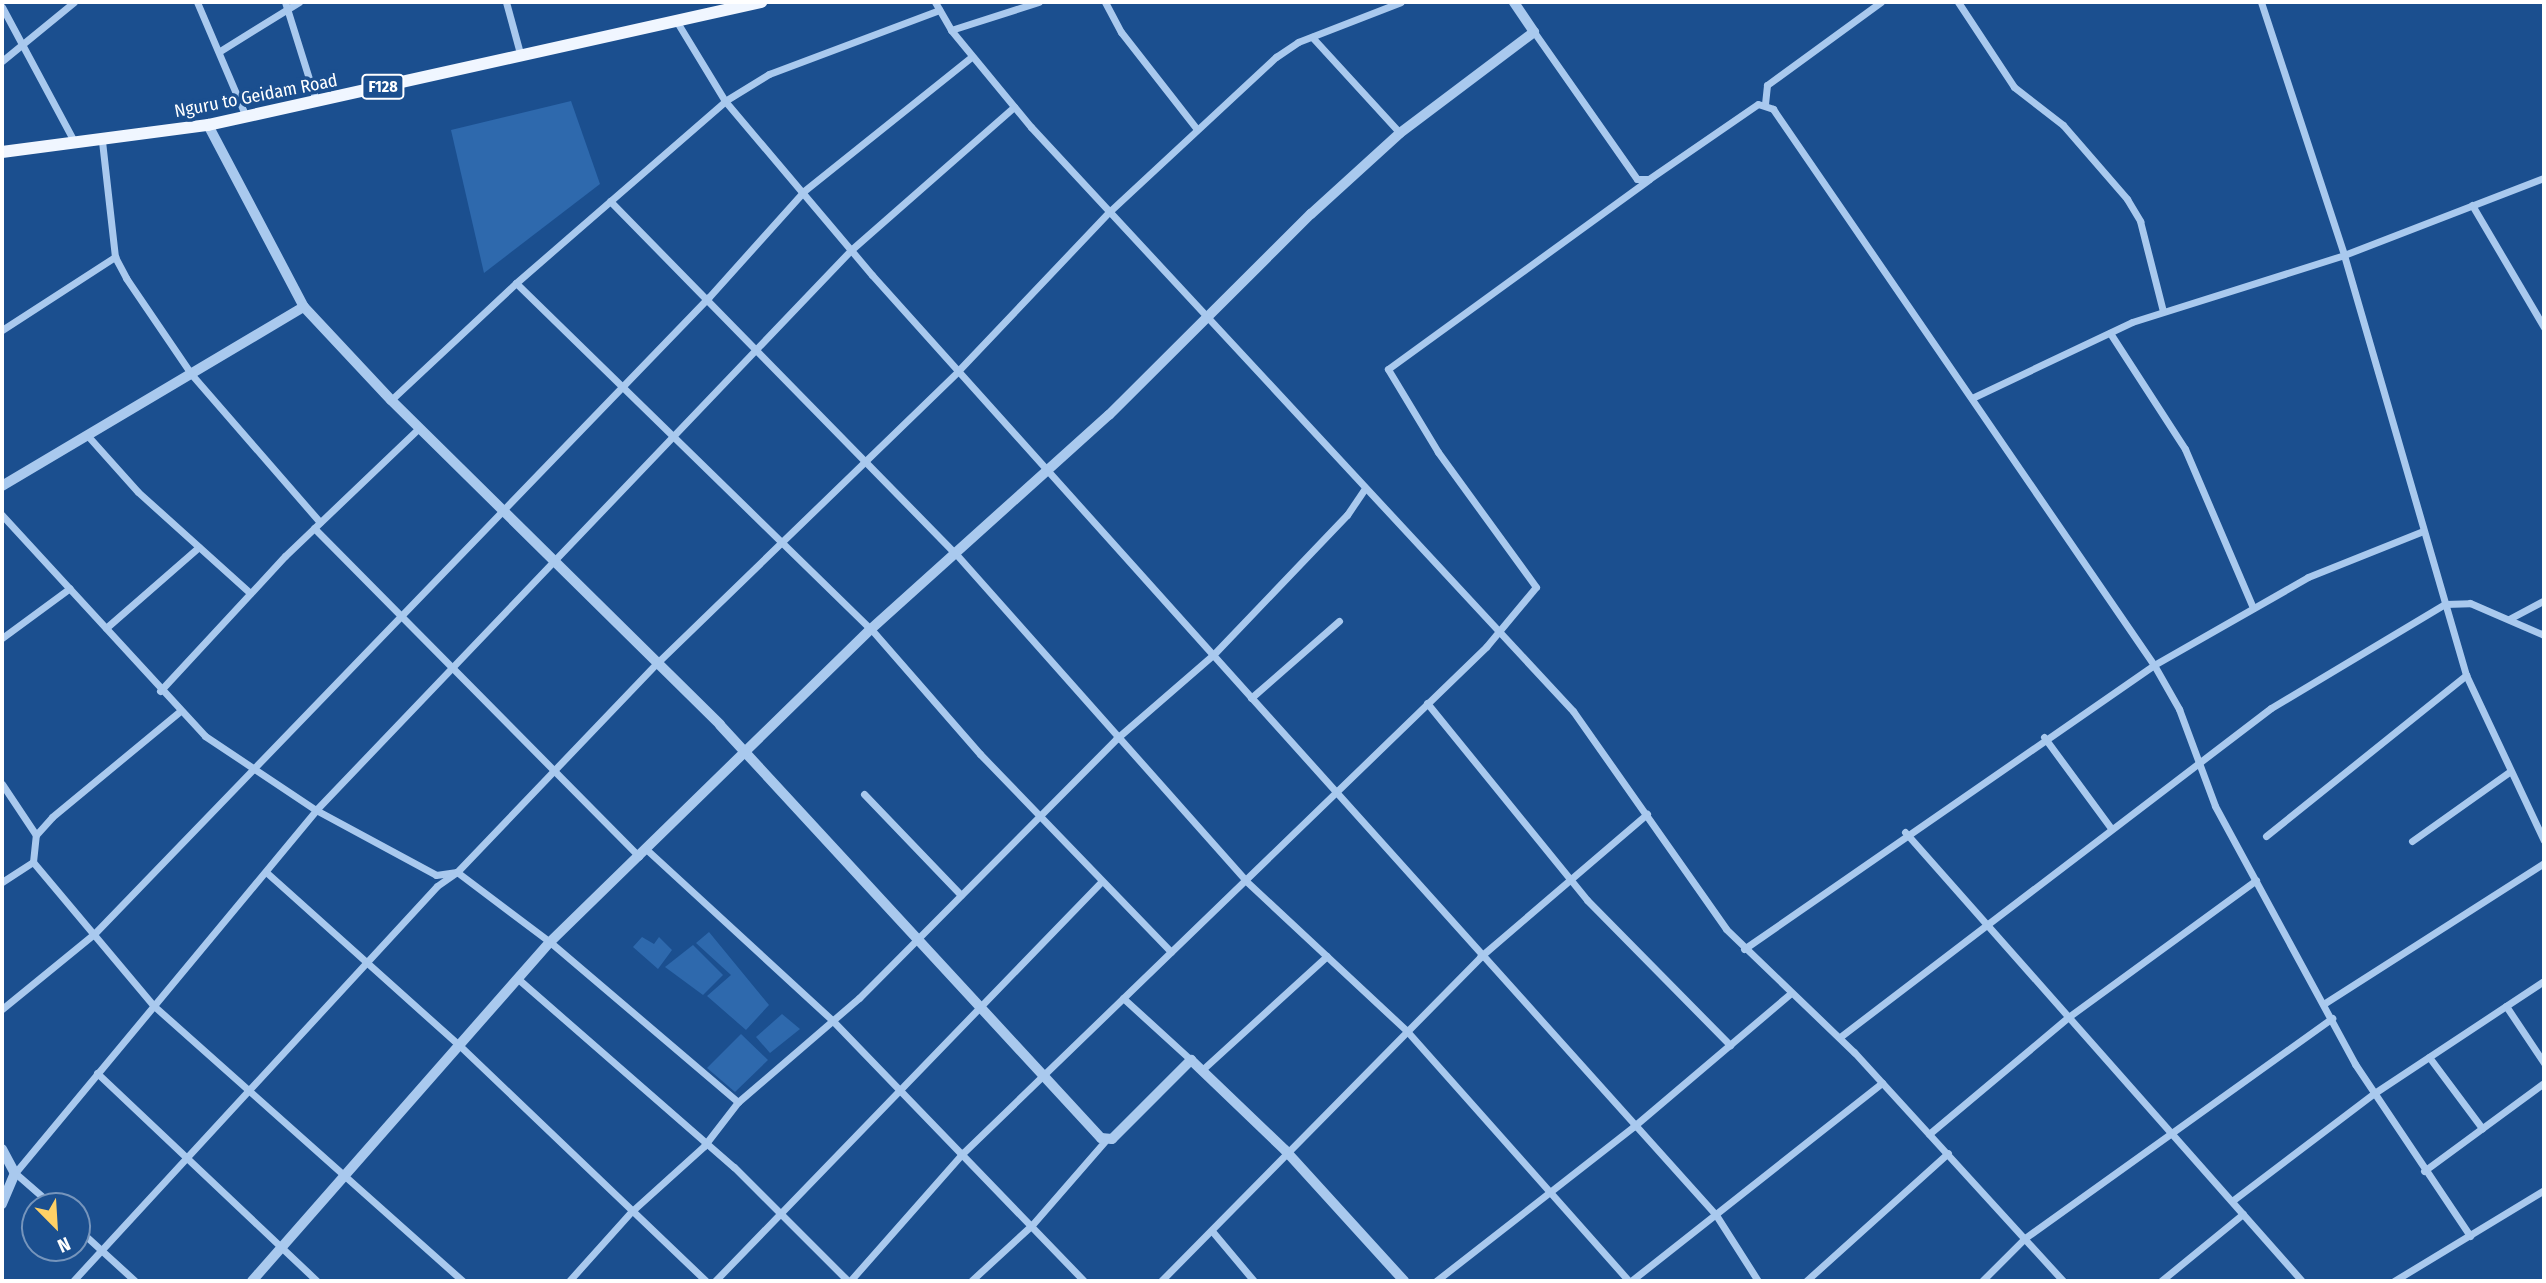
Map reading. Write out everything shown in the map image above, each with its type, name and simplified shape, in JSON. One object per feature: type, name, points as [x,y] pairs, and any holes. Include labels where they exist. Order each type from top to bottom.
[{"type":"main road","name":"Nguru to Geidam Road","points":[[2,152],[208,125],[761,2]]},
{"type":"street","points":[[2,61],[24,48],[74,2]]},
{"type":"street","points":[[197,2],[246,117]]},
{"type":"street","points":[[220,51],[286,5],[299,2]]},
{"type":"street","points":[[506,2],[521,57]]},
{"type":"street","points":[[935,2],[950,30],[1014,107],[1205,318],[1573,711],[1744,949],[1839,1037],[2063,1281]]},
{"type":"street","points":[[950,30],[1039,2]]},
{"type":"street","points":[[1105,2],[1121,32],[1196,128]]},
{"type":"street","points":[[73,1281],[100,1249],[251,1091],[437,886],[457,872],[657,663],[786,543],[958,371],[1109,212],[1196,128],[1276,57],[1312,37],[1401,2]]},
{"type":"street","points":[[1514,2],[1631,177],[1649,179]]},
{"type":"street","points":[[1881,2],[1766,85],[1765,104],[1972,398],[2154,665],[2179,709],[2197,761],[2256,880],[2374,1094],[2470,1236]]},
{"type":"street","points":[[1958,2],[2014,87],[2055,117],[2127,199],[2140,220],[2163,312]]},
{"type":"street","points":[[2261,2],[2344,255],[2466,675],[2509,772],[2544,841]]},
{"type":"street","points":[[286,5],[316,102]]},
{"type":"street","points":[[2,6],[75,144]]},
{"type":"street","points":[[391,400],[516,283],[725,101],[769,74],[939,10]]},
{"type":"street","points":[[677,22],[725,101],[804,191],[851,250],[1050,470],[1480,957],[1716,1215],[1758,1281]]},
{"type":"street","points":[[252,1281],[550,942],[871,629],[1050,470],[1205,318],[1400,134],[1534,32]]},
{"type":"street","points":[[1312,37],[1400,134]]},
{"type":"street","points":[[2,1009],[93,934],[709,297],[804,191],[971,57]]},
{"type":"street","points":[[517,978],[704,1146],[734,1167],[849,1281],[963,1153],[1427,703],[1536,587],[1438,452],[1388,369],[1649,179],[1765,104]]},
{"type":"street","points":[[2,1204],[15,1173],[316,810],[851,250],[1014,107]]},
{"type":"street","points":[[208,125],[304,307],[391,400],[554,558],[746,753],[979,1010],[1105,1141]]},
{"type":"street","points":[[102,141],[115,257],[192,375],[317,525],[401,614],[643,852],[832,1020],[1084,1281]]},
{"type":"street","points":[[1972,398],[2110,333],[2163,312],[2344,255],[2544,178]]},
{"type":"street","points":[[610,201],[709,297],[755,349],[868,461],[956,554],[1116,739],[1245,880],[1406,1031],[1548,1194],[1630,1281],[1882,1083]]},
{"type":"street","points":[[2472,205],[2544,327]]},
{"type":"street","points":[[2,330],[115,257]]},
{"type":"street","points":[[516,283],[786,543],[871,629],[980,754],[1171,952]]},
{"type":"street","points":[[2,486],[304,307]]},
{"type":"street","points":[[2110,333],[2185,449],[2253,608]]},
{"type":"street","points":[[160,691],[250,593],[419,428]]},
{"type":"street","points":[[87,435],[199,547],[250,593]]},
{"type":"street","points":[[569,1281],[631,1212],[704,1146],[738,1102],[832,1020],[916,941],[1116,739],[1213,655],[1347,515],[1365,488]]},
{"type":"street","points":[[2,515],[180,711],[253,769],[316,810],[436,875],[457,872],[550,942],[738,1102]]},
{"type":"street","points":[[1744,949],[1905,832],[2154,665],[2308,577],[2423,531]]},
{"type":"street","points":[[106,628],[199,547]]},
{"type":"street","points":[[2,638],[70,589]]},
{"type":"street","points":[[2509,619],[2544,600]]},
{"type":"street","points":[[1839,1037],[1981,924],[2271,708],[2445,604],[2470,603],[2544,635]]},
{"type":"street","points":[[1251,698],[1339,621]]},
{"type":"street","points":[[2266,836],[2466,675]]},
{"type":"street","points":[[1427,703],[1574,877],[1587,900],[1730,1045]]},
{"type":"street","points":[[36,835],[180,711]]},
{"type":"street","points":[[2044,737],[2110,827]]},
{"type":"street","points":[[2412,841],[2509,772]]},
{"type":"street","points":[[2,784],[36,835],[33,862],[154,1006],[463,1281]]},
{"type":"street","points":[[864,794],[961,895]]},
{"type":"street","points":[[1161,1281],[1277,1166],[1285,1150],[1480,957],[1647,814]]},
{"type":"street","points":[[1905,832],[1981,924],[2171,1132],[2302,1281]]},
{"type":"street","points":[[2,882],[33,862]]},
{"type":"street","points":[[2325,1003],[2544,863]]},
{"type":"street","points":[[267,872],[459,1045],[706,1281]]},
{"type":"street","points":[[1929,1134],[2067,1018],[2256,880]]},
{"type":"street","points":[[715,1281],[902,1091],[1101,882]]},
{"type":"street","points":[[1202,1070],[1327,956]]},
{"type":"street","points":[[2232,1201],[2374,1094],[2544,981]]},
{"type":"street","points":[[1436,1281],[1633,1127],[1791,993]]},
{"type":"street","points":[[1123,998],[1285,1150],[1404,1281]]},
{"type":"street","points":[[2506,1006],[2544,1063]]},
{"type":"street","points":[[1982,1281],[2025,1238],[2332,1018]]},
{"type":"street","points":[[2429,1057],[2482,1128]]},
{"type":"street","points":[[971,1281],[1032,1225],[1105,1141],[1191,1060]]},
{"type":"street","points":[[97,1073],[280,1249],[317,1281]]},
{"type":"street","points":[[2424,1171],[2544,1083]]},
{"type":"street","points":[[2,1149],[15,1173],[37,1192]]},
{"type":"street","points":[[1806,1281],[1948,1153]]},
{"type":"street","points":[[2394,1281],[2544,1190]]},
{"type":"street","points":[[2161,1281],[2243,1214]]},
{"type":"street","points":[[1212,1231],[1254,1281]]},
{"type":"street","points":[[91,1241],[135,1281]]},
{"type":"shaded area","points":[[571,101],[600,184],[484,273],[451,130]]},
{"type":"shaded area","points":[[709,932],[769,1005],[746,1030],[707,996],[731,975],[696,943]]},
{"type":"shaded area","points":[[642,937],[654,944],[659,937],[672,950],[658,969],[633,947]]},
{"type":"shaded area","points":[[693,945],[723,975],[703,995],[665,967]]},
{"type":"shaded area","points":[[782,1014],[800,1029],[770,1053],[756,1037]]},
{"type":"shaded area","points":[[741,1034],[768,1060],[735,1092],[707,1068]]}]
